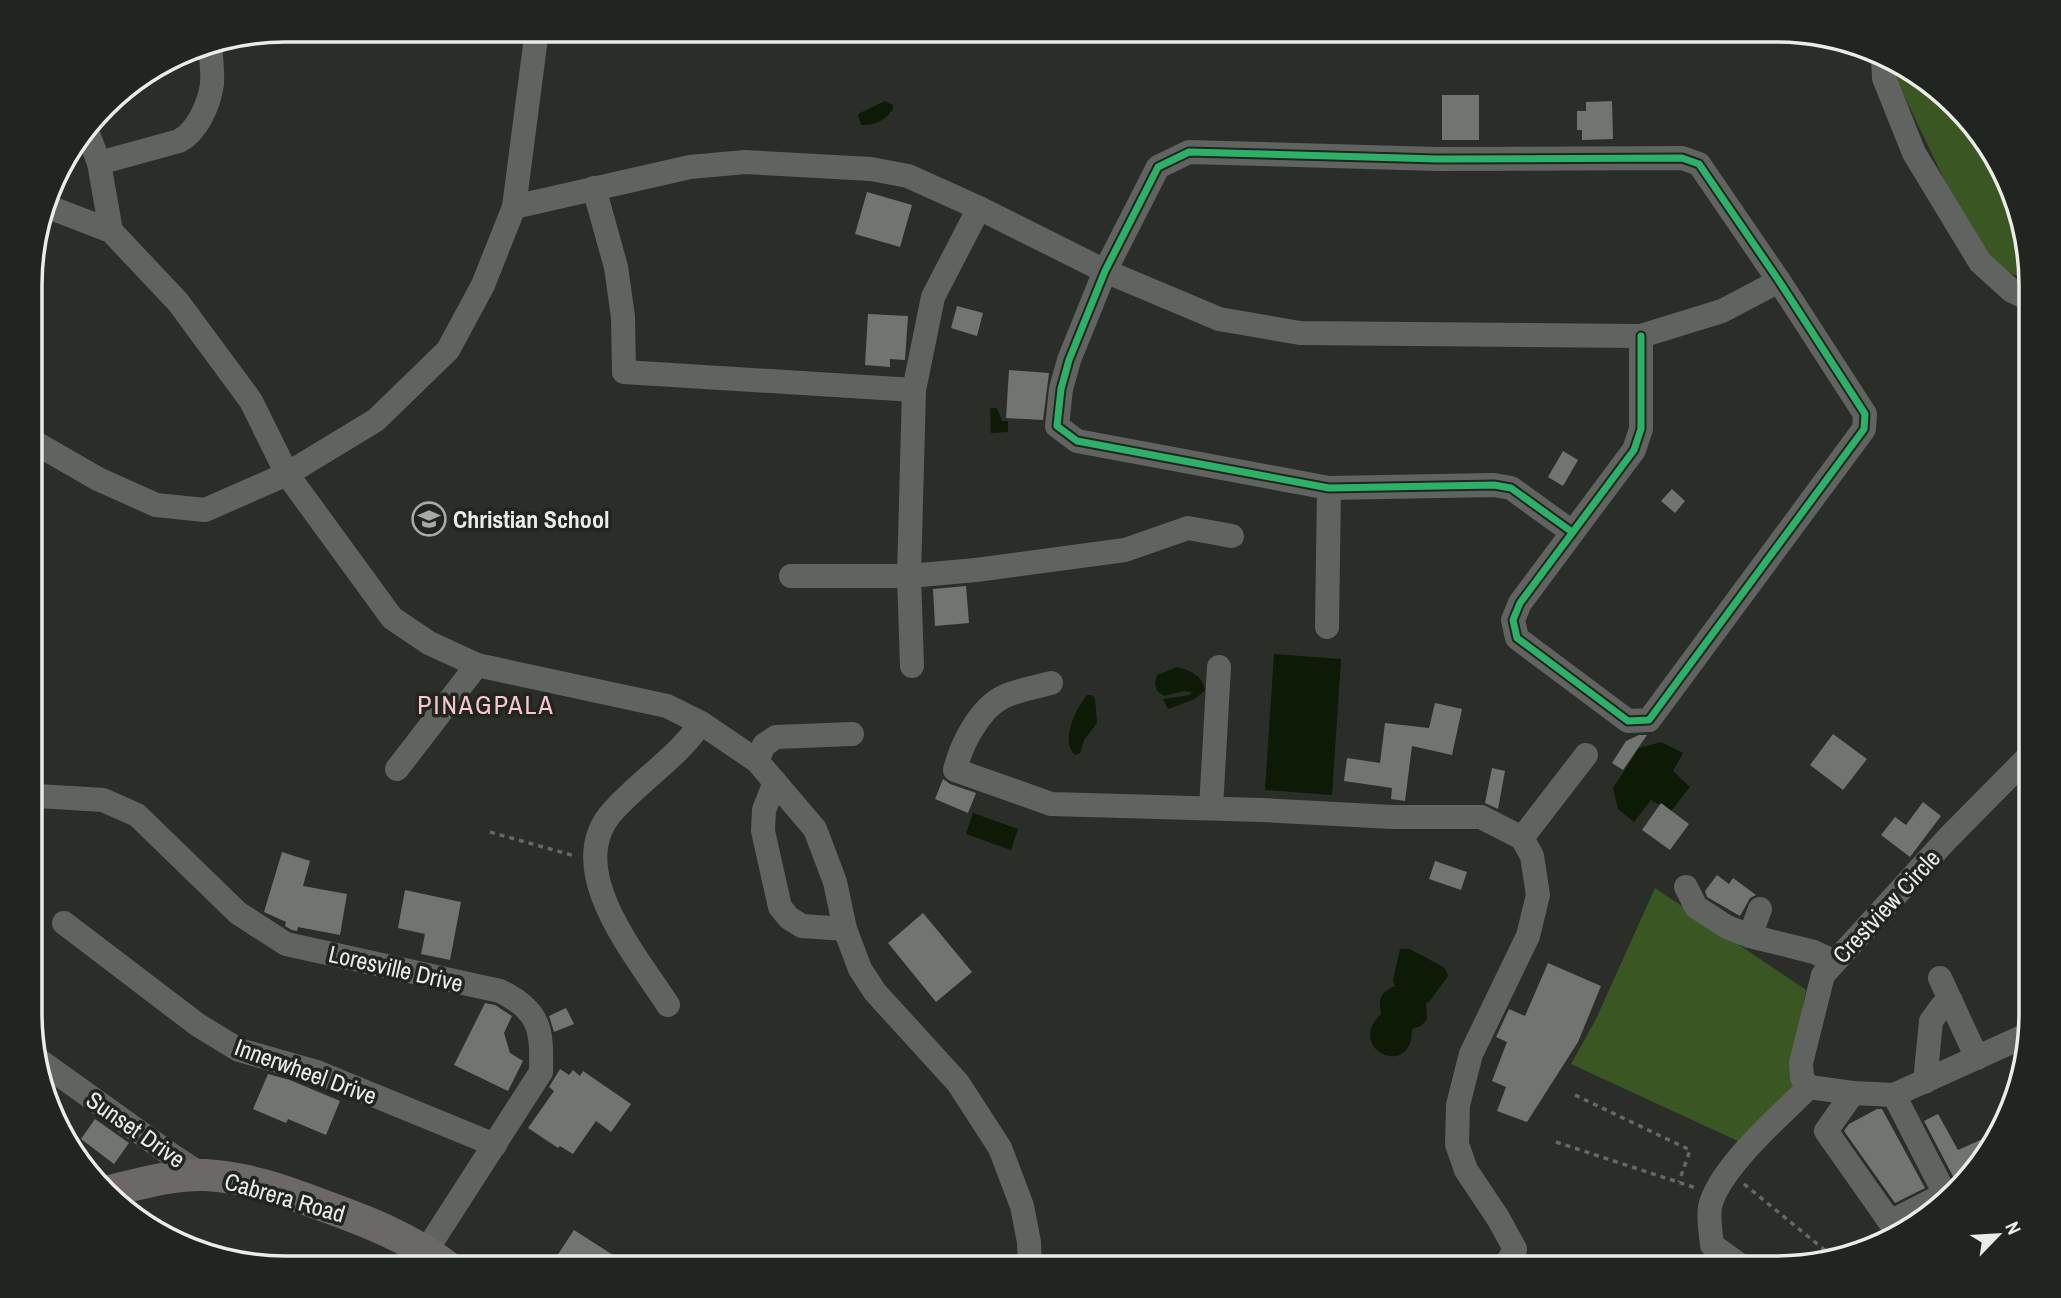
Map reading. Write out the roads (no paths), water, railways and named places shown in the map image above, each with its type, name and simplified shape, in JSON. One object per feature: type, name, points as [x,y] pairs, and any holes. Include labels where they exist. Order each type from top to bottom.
[{"type":"main road","name":"Cabrera Road","points":[[118,1189],[202,1175],[243,1179],[290,1193],[395,1233],[433,1256]]},
{"type":"street","points":[[42,447],[98,479],[156,505],[205,510],[287,474],[376,420],[447,350],[483,285],[514,207],[535,42]]},
{"type":"street","points":[[99,163],[179,141],[188,136],[197,125],[212,84],[210,54]]},
{"type":"street","points":[[1883,67],[1884,78],[1914,153],[1980,262],[2018,294]]},
{"type":"street","points":[[90,140],[99,163],[111,231]]},
{"type":"street","points":[[1572,532],[1511,488],[1494,485],[1329,488],[1077,441],[1057,426],[1061,389],[1069,360],[1105,271],[1157,167],[1189,152],[1437,159],[1682,158],[1699,164],[1865,414],[1864,429],[1649,720],[1628,721],[1517,638],[1513,620],[1520,603],[1634,450],[1641,429],[1641,336]]},
{"type":"street","points":[[514,207],[690,167],[745,162],[871,169],[908,176],[1105,271],[1219,318],[1300,333],[1641,336],[1723,311],[1779,281]]},
{"type":"street","points":[[594,188],[616,267],[623,317],[624,372],[914,390]]},
{"type":"street","points":[[912,666],[909,576],[914,390],[933,297],[979,208]]},
{"type":"street","points":[[54,209],[111,231],[178,302],[250,401],[287,474],[393,618],[429,643],[477,665],[667,706],[701,723],[757,761],[815,829],[835,882],[845,929],[860,969],[875,992],[958,1083],[1000,1147],[1022,1206],[1030,1256]]},
{"type":"street","points":[[1327,626],[1329,488]]},
{"type":"street","points":[[791,576],[909,576],[976,570],[1125,550],[1188,528],[1232,536]]},
{"type":"street","points":[[397,769],[477,665]]},
{"type":"street","points":[[1211,808],[1219,667]]},
{"type":"street","points":[[1051,683],[1001,698],[993,704],[977,720],[958,756],[955,769],[1051,803],[1392,817],[1481,817],[1522,838],[1532,856],[1538,895],[1528,936],[1471,1054],[1458,1105],[1457,1144],[1465,1170],[1498,1218],[1515,1249],[1512,1255]]},
{"type":"street","points":[[668,1005],[611,917],[600,890],[594,861],[600,832],[612,811],[678,752],[701,723]]},
{"type":"street","points":[[757,761],[764,745],[776,737],[852,734]]},
{"type":"street","points":[[1522,838],[1586,755]]},
{"type":"street","name":"Crestview Circle","points":[[1808,1087],[1802,1078],[1801,1063],[1823,975],[1947,839],[2018,767]]},
{"type":"street","points":[[775,782],[764,810],[764,831],[780,908],[802,926],[845,929]]},
{"type":"street","name":"Loresville Drive","points":[[42,796],[103,800],[137,815],[238,913],[286,944],[500,991],[518,1000],[532,1015],[542,1038],[541,1072],[495,1145],[440,1256]]},
{"type":"street","points":[[1686,887],[1696,907],[1727,927],[1750,936],[1814,952],[1833,961]]},
{"type":"street","points":[[1750,936],[1760,909]]},
{"type":"street","name":"Innerwheel Drive","points":[[64,923],[198,1025],[239,1050],[317,1072],[495,1145]]},
{"type":"street","points":[[1940,978],[1977,1058]]},
{"type":"street","points":[[1925,1082],[1931,1021],[1942,1006],[1951,1001]]},
{"type":"street","points":[[1726,1255],[1712,1245],[1710,1209],[1714,1194],[1737,1160],[1808,1087],[1894,1095],[2017,1040]]},
{"type":"street","name":"Sunset Drive","points":[[49,1067],[202,1175]]},
{"type":"street","points":[[1853,1093],[1826,1131],[1890,1222],[1926,1204]]},
{"type":"street","points":[[1894,1095],[1943,1189]]},
{"type":"place","name":"Christian School","points":[[429,519]]},
{"type":"district","name":"PINAGPALA","points":[[486,704]]}]
